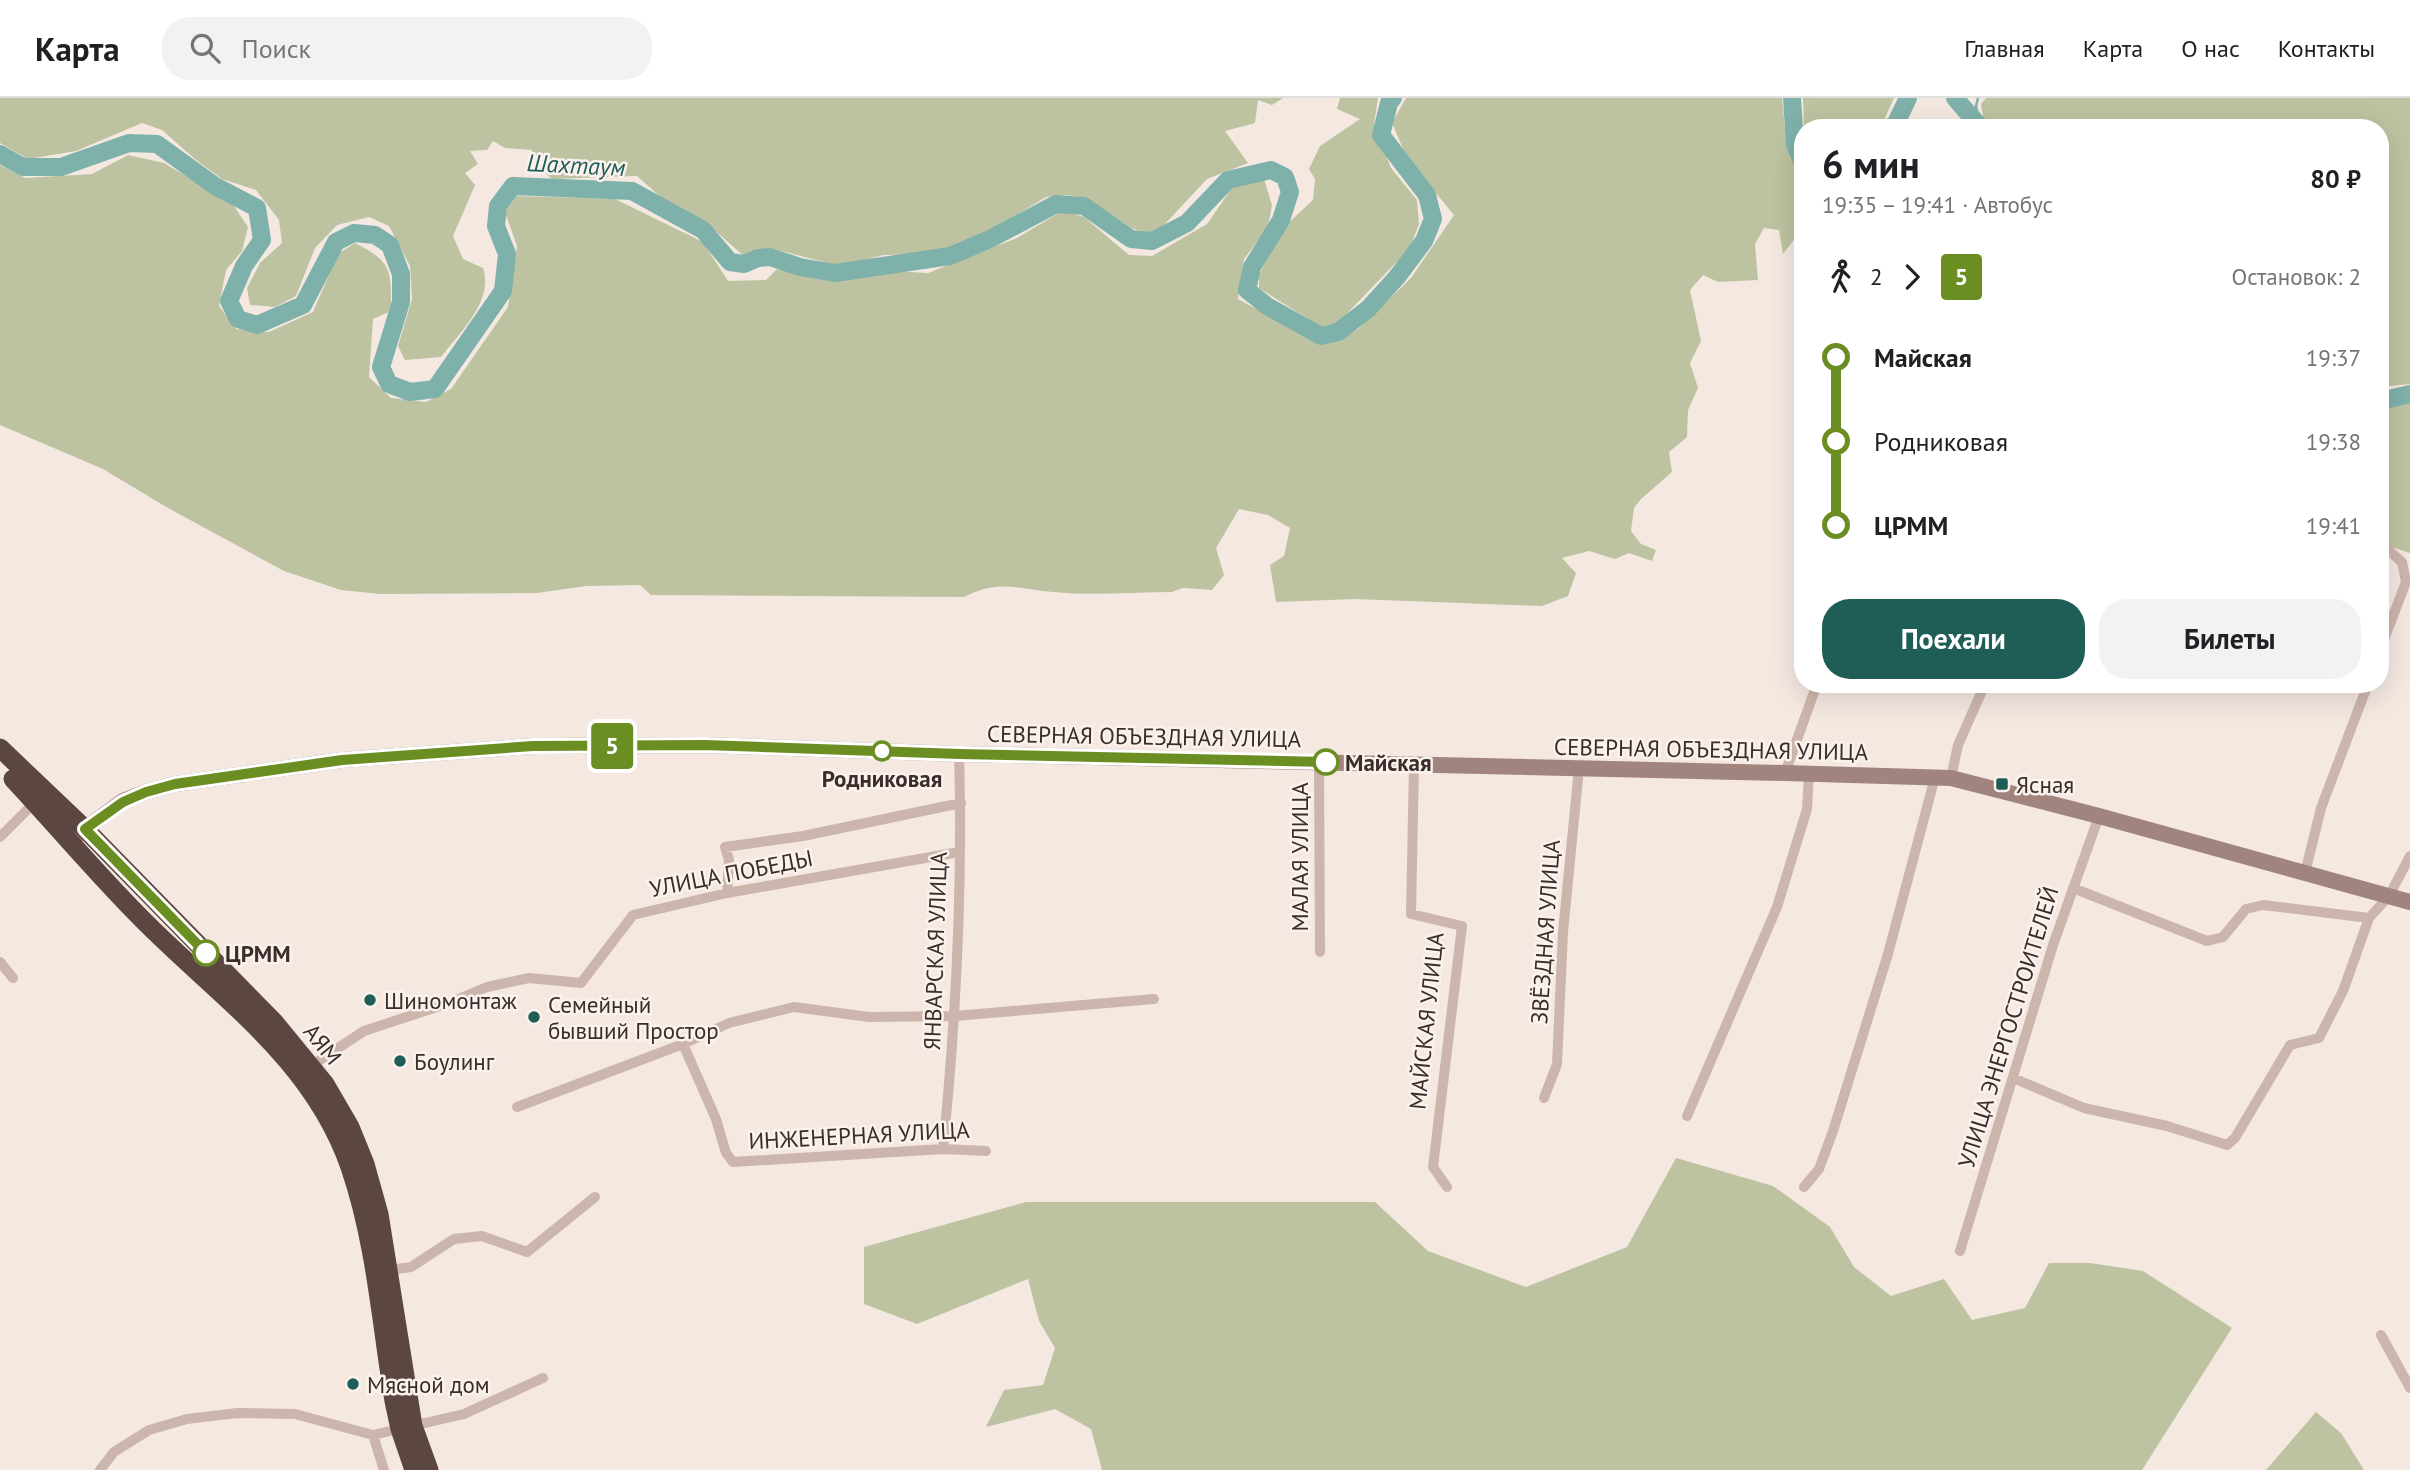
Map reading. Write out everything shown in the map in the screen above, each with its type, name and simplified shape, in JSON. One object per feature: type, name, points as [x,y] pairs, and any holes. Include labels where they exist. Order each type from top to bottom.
[{"type":"highway","name":"АЯМ","points":[[0,748],[77,835],[143,921],[263,1032],[286,1058],[328,1118],[350,1166],[367,1225],[376,1272],[384,1345],[406,1427],[414,1470]]},
{"type":"highway","name":"АЯМ","points":[[0,765],[35,802],[77,835],[275,1023],[311,1066],[350,1127],[365,1164],[379,1214],[390,1270],[403,1372],[406,1427],[429,1470]]},
{"type":"street","points":[[2389,551],[2402,562],[2406,582],[2389,626]]},
{"type":"street","points":[[1785,773],[1814,693]]},
{"type":"street","points":[[1804,1187],[1819,1169],[1833,1130],[1943,777],[1981,693]]},
{"type":"street","points":[[2305,873],[2321,808],[2365,693]]},
{"type":"street","name":"СЕВЕРНАЯ ОБЪЕЗДНАЯ УЛИЦА","points":[[77,835],[123,802],[175,784],[342,760],[533,746],[704,745],[959,754],[1943,777],[2099,816],[2410,902]]},
{"type":"street","name":"ЯНВАРСКАЯ УЛИЦА","points":[[943,1149],[955,1016],[961,803],[959,754]]},
{"type":"street","name":"МАЛАЯ УЛИЦА","points":[[1319,762],[1320,952]]},
{"type":"street","name":"МАЙСКАЯ УЛИЦА","points":[[1414,764],[1411,914],[1462,926],[1433,1167],[1447,1187]]},
{"type":"street","name":"ЗВЁЗДНАЯ УЛИЦА","points":[[1544,1098],[1557,1065],[1563,932],[1579,768]]},
{"type":"street","points":[[1687,1116],[1777,907],[1807,809],[1809,774]]},
{"type":"street","points":[[0,837],[35,802]]},
{"type":"street","points":[[727,893],[729,860],[726,847],[803,836],[961,803]]},
{"type":"street","name":"УЛИЦА ЭНЕРГОСТРОИТЕЛЕЙ","points":[[1960,1251],[2053,945],[2099,816]]},
{"type":"street","name":"УЛИЦА ПОБЕДЫ","points":[[311,1066],[364,1031],[449,1003],[487,986],[529,978],[580,983],[632,915],[727,893],[959,852]]},
{"type":"street","points":[[2013,1078],[2084,1108],[2167,1126],[2227,1145],[2235,1138],[2290,1045],[2319,1038],[2343,991],[2369,918],[2389,896],[2410,856]]},
{"type":"street","points":[[2073,888],[2207,941],[2223,937],[2246,909],[2263,905],[2369,918]]},
{"type":"street","points":[[0,962],[13,978]]},
{"type":"street","points":[[517,1107],[683,1044],[729,1023],[794,1007],[869,1017],[955,1016],[1154,999]]},
{"type":"street","name":"ИНЖЕНЕРНАЯ УЛИЦА","points":[[683,1044],[716,1119],[726,1153],[733,1162],[943,1149],[986,1151]]},
{"type":"street","points":[[390,1270],[411,1267],[454,1239],[482,1236],[527,1252],[595,1197]]},
{"type":"street","points":[[2381,1335],[2410,1388]]},
{"type":"street","points":[[100,1470],[114,1452],[149,1430],[187,1419],[237,1413],[295,1414],[373,1435],[464,1414],[543,1378]]},
{"type":"street","points":[[373,1435],[384,1470]]},
{"type":"green space","points":[[0,98],[1283,98],[1272,105],[1258,100],[1255,123],[1225,131],[1248,163],[1207,179],[1164,225],[1147,233],[1131,228],[1087,198],[1066,195],[1046,197],[974,241],[921,254],[884,255],[839,266],[774,249],[745,257],[703,220],[664,200],[637,176],[552,179],[536,165],[532,150],[505,148],[493,141],[487,150],[470,151],[478,164],[465,173],[475,185],[453,236],[463,259],[483,268],[484,292],[480,304],[466,327],[441,357],[405,360],[398,346],[412,299],[410,266],[389,226],[369,217],[337,225],[315,248],[296,296],[275,307],[250,305],[247,288],[260,263],[282,243],[279,220],[256,190],[222,179],[162,130],[142,123],[76,151],[28,159],[0,143]]},
{"type":"green space","points":[[1340,98],[1378,98],[1374,124],[1391,168],[1417,200],[1419,224],[1410,248],[1335,326],[1321,327],[1259,288],[1259,275],[1284,227],[1313,200],[1315,179],[1309,169],[1320,146],[1360,119],[1337,109]]},
{"type":"green space","points":[[1406,98],[1782,98],[1787,150],[1794,161],[1794,240],[1783,254],[1779,230],[1764,228],[1755,244],[1758,280],[1718,282],[1703,275],[1690,290],[1701,341],[1690,363],[1698,388],[1688,410],[1687,437],[1669,452],[1672,472],[1634,508],[1631,531],[1641,544],[1656,550],[1652,561],[1629,553],[1615,559],[1589,551],[1562,558],[1576,573],[1568,596],[1542,606],[1355,599],[1276,602],[1270,565],[1284,556],[1290,528],[1268,515],[1239,509],[1216,548],[1224,575],[1212,590],[1183,588],[1172,592],[1083,594],[998,587],[976,591],[964,597],[651,595],[640,585],[586,586],[537,593],[380,594],[341,590],[284,571],[103,469],[0,425],[0,165],[25,178],[92,174],[128,155],[164,163],[232,203],[248,227],[242,251],[226,270],[219,306],[236,329],[269,332],[313,312],[338,254],[355,243],[377,256],[390,277],[391,311],[373,319],[369,377],[391,398],[426,402],[451,389],[508,307],[517,246],[505,212],[517,196],[615,199],[703,242],[728,281],[766,280],[777,269],[817,277],[892,271],[928,273],[1017,238],[1062,211],[1084,217],[1129,255],[1152,256],[1207,224],[1234,185],[1264,179],[1272,205],[1268,227],[1244,259],[1238,299],[1321,344],[1358,329],[1411,278],[1454,215],[1407,158],[1392,123]]},
{"type":"green space","points":[[1803,98],[1894,98],[1884,119],[1804,119]]},
{"type":"green space","points":[[1986,98],[2410,98],[2410,384],[2389,386],[2389,119],[1985,119],[1981,104]]},
{"type":"green space","points":[[2410,402],[2410,553],[2389,546],[2389,407]]},
{"type":"green space","points":[[1676,1158],[1773,1186],[1830,1227],[1854,1267],[1891,1296],[1944,1279],[1972,1320],[2025,1308],[2049,1263],[2090,1263],[2143,1271],[2232,1328],[2142,1470],[1102,1470],[1091,1429],[1055,1409],[986,1427],[1004,1390],[1043,1385],[1055,1348],[1039,1321],[1028,1279],[917,1324],[864,1304],[864,1247],[1026,1202],[1375,1202],[1428,1251],[1526,1287],[1627,1247]]},
{"type":"green space","points":[[2316,1412],[2341,1433],[2364,1470],[2266,1470]]},
{"type":"waterway","name":"Шахтаум","points":[[0,154],[23,167],[61,167],[129,143],[157,144],[215,186],[257,208],[262,240],[244,266],[229,301],[238,319],[257,325],[303,305],[336,242],[354,233],[375,235],[390,245],[401,274],[401,302],[381,367],[389,384],[410,392],[435,389],[503,291],[507,254],[496,226],[498,206],[513,186],[632,191],[703,230],[730,262],[744,264],[758,258],[770,257],[800,267],[835,273],[950,256],[990,239],[1056,204],[1084,206],[1131,239],[1152,241],[1187,223],[1228,180],[1271,170],[1285,177],[1290,192],[1281,220],[1252,267],[1247,290],[1267,306],[1321,336],[1338,332],[1368,309],[1397,277],[1424,241],[1433,219],[1427,195],[1381,135],[1389,103],[1393,98]]},
{"type":"waterway","name":"Шахтаум","points":[[1792,98],[1794,129]]},
{"type":"waterway","name":"Шахтаум","points":[[1898,119],[1908,98]]},
{"type":"waterway","name":"Шахтаум","points":[[1955,98],[1973,119]]},
{"type":"waterway","points":[[1978,98],[1976,106],[1979,119]]},
{"type":"waterway","name":"Шахтаум","points":[[2389,399],[2410,394]]},
{"type":"bus line","name":"5","points":[[206,953],[85,829],[123,802],[175,784],[342,760],[533,746],[704,745],[1326,762]]},
{"type":"place","name":"Родниковая","points":[[882,751]]},
{"type":"place","name":"Майская","points":[[1326,762]]},
{"type":"place","name":"Ясная","points":[[2002,784]]},
{"type":"place","name":"ЦРММ","points":[[206,953]]},
{"type":"place","name":"Шиномонтаж","points":[[370,1000]]},
{"type":"place","name":"Семейный бывший Простор","points":[[534,1017]]},
{"type":"place","name":"Боулинг","points":[[400,1061]]},
{"type":"place","name":"Мясной дом","points":[[353,1384]]}]
